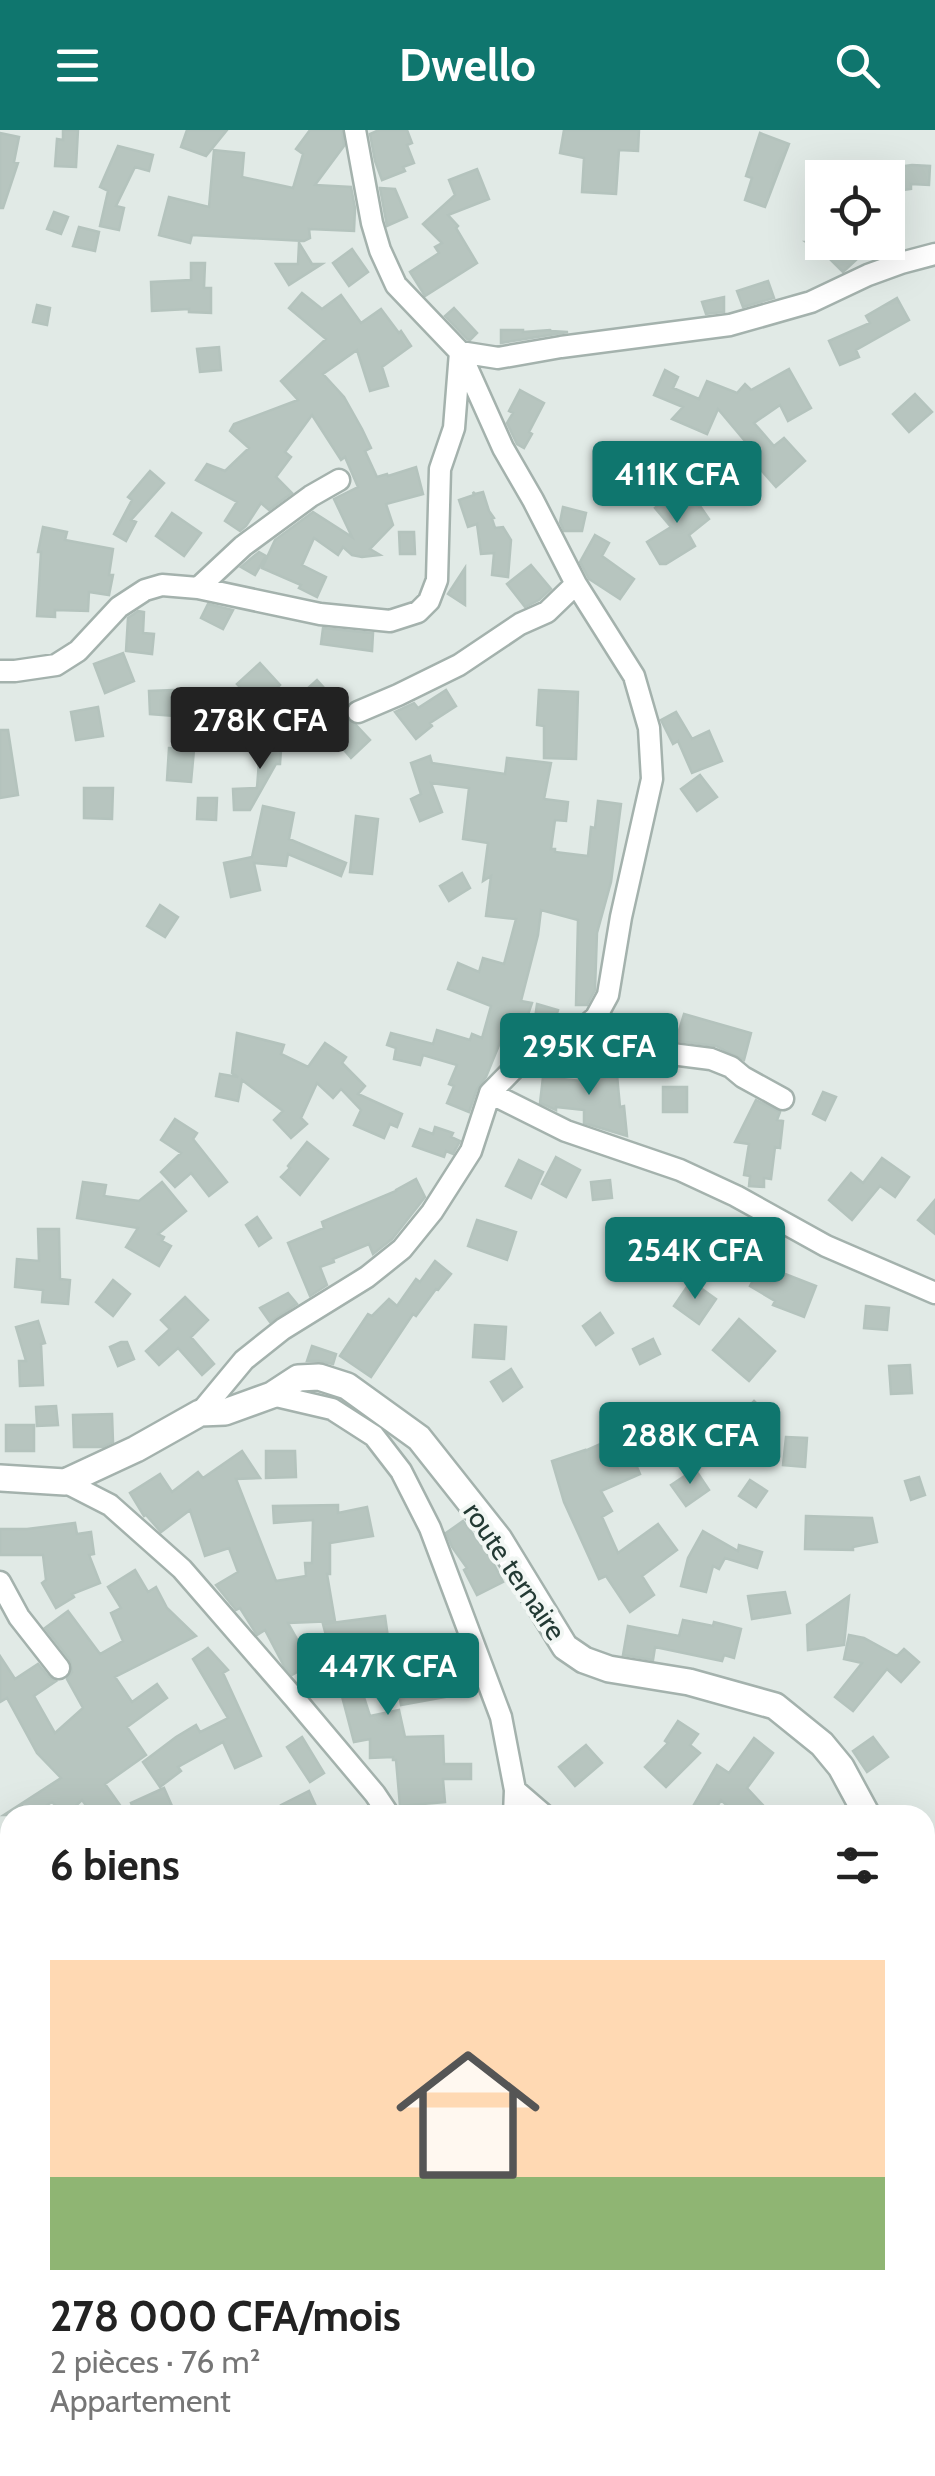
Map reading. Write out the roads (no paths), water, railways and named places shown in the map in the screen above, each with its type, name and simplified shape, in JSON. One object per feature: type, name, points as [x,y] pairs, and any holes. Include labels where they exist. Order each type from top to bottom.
[{"type":"street","points":[[200,1413],[244,1360],[402,1249],[432,1212],[471,1151],[490,1092],[534,1048],[579,1032],[596,1017],[608,994],[652,779],[649,728],[634,676],[576,584],[503,448],[460,352],[396,286],[372,223],[355,130]]},
{"type":"street","points":[[460,352],[498,358],[561,346],[730,325],[811,302],[884,269],[935,254]]},
{"type":"street","points":[[0,671],[56,664],[78,651],[119,607],[145,590],[162,585],[198,588],[338,616],[390,621],[418,612],[429,601],[437,580],[440,469],[454,428],[460,352]]},
{"type":"street","points":[[198,588],[243,546],[340,480]]},
{"type":"street","points":[[358,712],[459,665],[520,624],[547,612],[576,584]]},
{"type":"street","points":[[596,1017],[656,1052],[711,1059],[731,1067],[783,1099]]},
{"type":"street","points":[[490,1092],[566,1131],[694,1176],[826,1246],[935,1294]]},
{"type":"street","name":"route ternaire","points":[[65,1482],[200,1413],[225,1412],[272,1396],[298,1378],[320,1377],[348,1386],[419,1438],[499,1539],[565,1647],[584,1660],[609,1669],[689,1682],[775,1706],[822,1744],[841,1767],[862,1805]]},
{"type":"street","points":[[272,1396],[332,1409],[374,1436],[401,1470],[430,1528],[501,1717],[514,1805]]},
{"type":"street","points":[[0,1478],[65,1482],[110,1505],[182,1569],[382,1805]]},
{"type":"street","points":[[0,1582],[19,1617],[58,1668]]},
{"type":"street","points":[[515,1790],[532,1805]]}]
